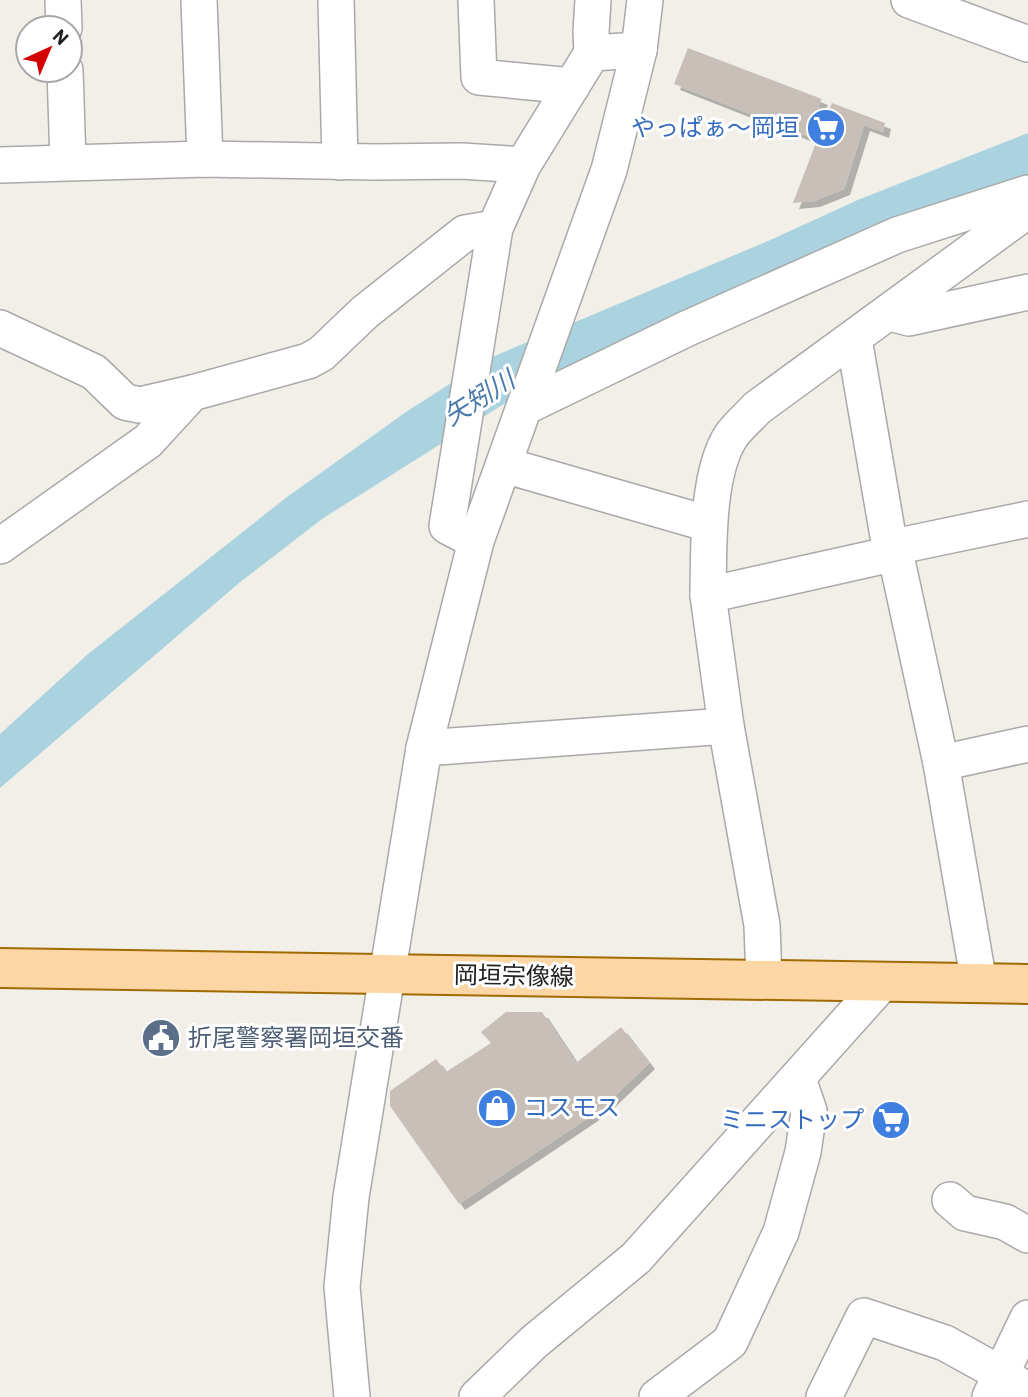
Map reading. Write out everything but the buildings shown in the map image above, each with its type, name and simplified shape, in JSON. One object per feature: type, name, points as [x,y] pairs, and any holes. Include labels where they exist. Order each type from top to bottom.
[{"type":"main road","name":"岡垣宗像線","points":[[0,968],[1028,984]]},
{"type":"street","points":[[199,0],[205,159]]},
{"type":"street","points":[[336,0],[340,162]]},
{"type":"street","points":[[476,0],[479,77],[572,86]]},
{"type":"street","points":[[476,541],[447,526],[495,229],[523,165],[592,53],[593,0]]},
{"type":"street","points":[[352,1397],[342,1287],[351,1197],[424,748],[476,541],[609,170],[639,50],[645,0]]},
{"type":"street","points":[[909,0],[1028,44]]},
{"type":"street","points":[[592,53],[639,50]]},
{"type":"street","points":[[65,84],[68,162]]},
{"type":"street","points":[[0,165],[205,159],[463,161],[523,165]]},
{"type":"street","points":[[527,401],[897,235],[1028,193]]},
{"type":"street","points":[[764,980],[762,925],[726,726],[708,595],[709,524],[719,466],[731,436],[757,408],[1028,210]]},
{"type":"street","points":[[0,328],[94,372],[125,402],[140,405],[308,361],[321,354],[365,312],[465,233],[495,229]]},
{"type":"street","points":[[890,313],[909,318],[1028,292]]},
{"type":"street","points":[[854,339],[888,536],[894,547],[941,763],[979,982]]},
{"type":"street","points":[[0,546],[148,441],[192,393]]},
{"type":"street","points":[[504,465],[709,524]]},
{"type":"street","points":[[708,595],[883,556],[894,547],[1028,519]]},
{"type":"street","points":[[424,748],[726,726]]},
{"type":"street","points":[[941,763],[1028,744]]},
{"type":"street","points":[[478,1397],[534,1342],[636,1258],[884,981]]},
{"type":"street","points":[[657,1397],[730,1342],[781,1232],[803,1152],[809,1111],[798,1079]]},
{"type":"street","points":[[950,1200],[965,1213],[1005,1222],[1028,1235]]},
{"type":"street","points":[[824,1397],[864,1316],[945,1343],[1006,1388],[1028,1318]]},
{"type":"water","name":"矢矧川","points":[[1028,133],[1028,179],[594,357],[507,402],[322,519],[239,583],[0,788],[0,734],[88,654],[287,497],[406,412],[492,357],[768,241],[860,199]]},
{"type":"place","name":"やっぱぁ～岡垣","points":[[826,128]]},
{"type":"place","name":"折尾警察署岡垣交番","points":[[161,1038]]},
{"type":"place","name":"コスモス","points":[[497,1108]]},
{"type":"place","name":"ミニストップ","points":[[891,1120]]}]
